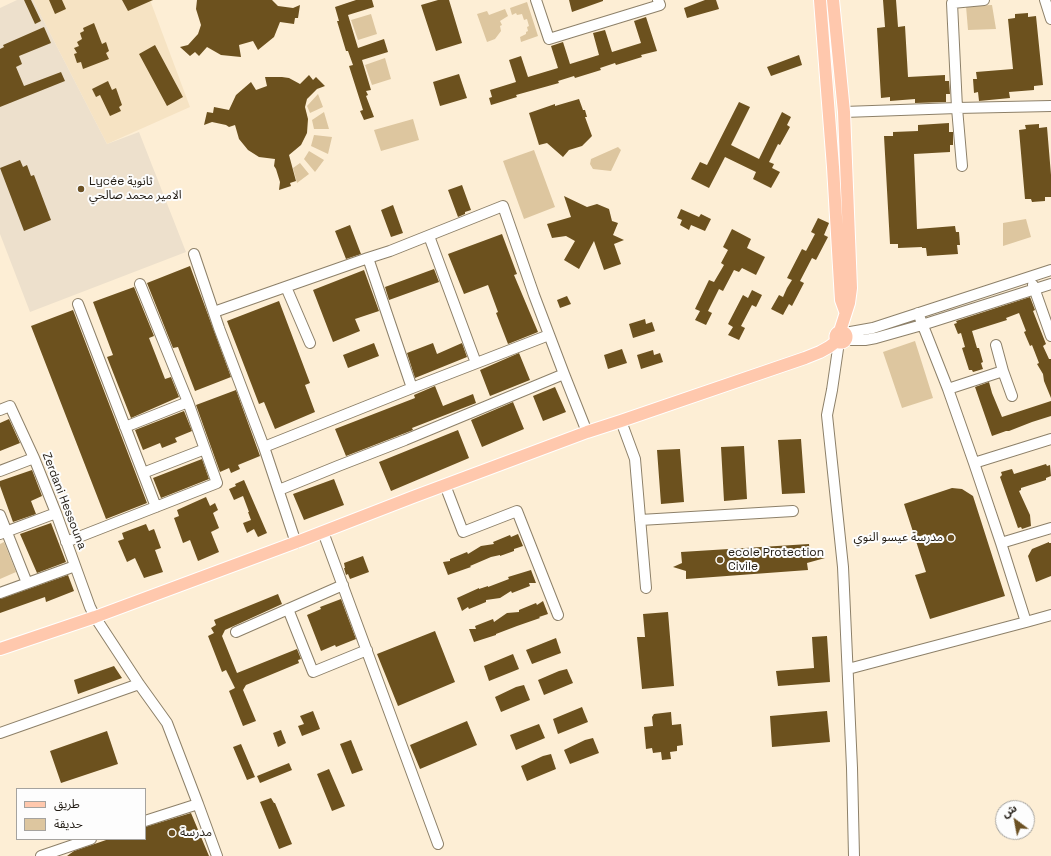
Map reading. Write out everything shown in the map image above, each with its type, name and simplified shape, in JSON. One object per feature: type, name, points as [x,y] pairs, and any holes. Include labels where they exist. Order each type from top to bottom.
[{"type":"main road","points":[[820,0],[842,300],[845,312]]},
{"type":"main road","points":[[0,649],[95,617],[296,543],[587,432],[621,422],[820,352],[841,338],[851,288],[844,112],[834,0]]},
{"type":"street","points":[[536,0],[549,40],[660,5],[658,0]]},
{"type":"street","points":[[962,166],[957,108],[952,3],[984,0]]},
{"type":"street","points":[[1045,0],[1051,19]]},
{"type":"street","points":[[844,112],[1051,106]]},
{"type":"street","points":[[214,312],[286,288],[429,236],[503,206],[549,335],[587,432]]},
{"type":"street","points":[[429,236],[476,364]]},
{"type":"street","points":[[194,254],[264,447],[296,543]]},
{"type":"street","points":[[368,258],[412,388]]},
{"type":"street","points":[[841,338],[1051,270]]},
{"type":"street","points":[[1031,277],[1048,320],[1051,336]]},
{"type":"street","points":[[66,542],[217,483],[188,402],[140,284]]},
{"type":"street","points":[[841,338],[876,338],[1051,284]]},
{"type":"street","points":[[286,288],[310,343]]},
{"type":"street","points":[[78,304],[156,507]]},
{"type":"street","points":[[918,313],[948,389],[1002,543],[1026,622]]},
{"type":"street","points":[[264,447],[549,335]]},
{"type":"street","points":[[841,338],[827,415],[844,567],[854,856]]},
{"type":"street","points":[[996,345],[1012,396]]},
{"type":"street","points":[[948,389],[1004,371]]},
{"type":"street","points":[[279,490],[564,374]]},
{"type":"street","points":[[125,427],[188,402]]},
{"type":"street","name":"Zerdani Hessouna","points":[[0,410],[10,406],[34,458],[95,617],[139,684],[167,723],[217,856]]},
{"type":"street","points":[[621,422],[635,459],[646,588]]},
{"type":"street","points":[[974,463],[1051,439]]},
{"type":"street","points":[[143,472],[205,449]]},
{"type":"street","points":[[0,471],[34,458]]},
{"type":"street","points":[[445,485],[463,532],[517,511],[558,615]]},
{"type":"street","points":[[640,520],[793,511]]},
{"type":"street","points":[[3,533],[56,513]]},
{"type":"street","points":[[0,515],[3,533],[27,583]]},
{"type":"street","points":[[1002,543],[1051,528]]},
{"type":"street","points":[[323,532],[438,844]]},
{"type":"street","points":[[0,593],[75,566]]},
{"type":"street","points":[[236,632],[343,585]]},
{"type":"street","points":[[288,609],[313,672],[367,650]]},
{"type":"street","points":[[848,669],[1051,615]]},
{"type":"street","points":[[0,733],[139,684]]},
{"type":"street","points":[[146,821],[198,804]]},
{"type":"street","points":[[41,856],[58,853],[89,840]]},
{"type":"shaded area","name":"Lycée ثانوية الامير محمد صالحي","points":[[17,0],[33,0],[107,144],[139,132],[186,252],[30,312],[0,234],[0,8]]},
{"type":"shaded area","points":[[33,0],[150,0],[190,107],[107,144]]},
{"type":"green space","points":[[527,2],[538,36],[521,42],[520,37],[528,31],[527,27],[529,26],[527,19],[524,20],[522,14],[517,15],[516,13],[512,15],[510,8]]},
{"type":"green space","points":[[992,5],[996,29],[968,30],[966,6]]},
{"type":"green space","points":[[505,9],[508,16],[500,21],[502,25],[500,26],[501,31],[495,39],[487,42],[477,14],[487,11],[489,15]]},
{"type":"green space","points":[[371,14],[377,34],[358,40],[351,20]]},
{"type":"green space","points":[[385,58],[391,79],[372,85],[365,65]]},
{"type":"green space","points":[[318,94],[323,107],[310,113],[307,106]]},
{"type":"green space","points":[[324,112],[329,129],[314,129],[312,120]]},
{"type":"green space","points":[[413,119],[419,140],[381,151],[374,130]]},
{"type":"green space","points":[[314,135],[332,137],[328,154],[311,146]]},
{"type":"green space","points":[[618,147],[621,150],[611,171],[593,169],[590,164],[591,159]]},
{"type":"green space","points":[[534,150],[555,207],[524,219],[503,161]]},
{"type":"green space","points":[[309,151],[324,160],[315,172],[304,159]]},
{"type":"green space","points":[[300,163],[309,174],[297,183],[293,168]]},
{"type":"green space","points":[[1026,219],[1031,237],[1003,246],[1003,223]]},
{"type":"green space","points":[[915,341],[933,398],[902,408],[883,352]]},
{"type":"green space","points":[[4,542],[16,572],[0,579],[0,544]]},
{"type":"building","points":[[24,0],[31,0],[41,21],[35,24]]},
{"type":"building","points":[[49,0],[62,0],[66,9],[55,14]]},
{"type":"building","points":[[122,0],[153,0],[128,11]]},
{"type":"building","points":[[197,0],[272,0],[278,6],[293,8],[300,5],[298,18],[295,18],[294,24],[280,22],[274,37],[258,50],[253,41],[239,45],[241,57],[221,55],[207,47],[199,56],[195,52],[190,56],[180,47],[188,45],[198,34],[201,25],[196,9]]},
{"type":"building","points":[[356,0],[372,0],[374,7],[348,15],[358,48],[384,39],[388,52],[362,60],[371,90],[366,91],[368,95],[366,96],[374,117],[364,120],[360,111],[363,110],[349,66],[353,65],[348,51],[346,51],[337,21],[339,21],[335,7]]},
{"type":"building","points":[[438,0],[449,0],[462,43],[436,51],[421,5]]},
{"type":"building","points":[[569,0],[603,0],[603,1],[572,12]]},
{"type":"building","points":[[705,0],[716,0],[719,9],[687,18],[684,8]]},
{"type":"building","points":[[883,0],[896,0],[898,27],[905,26],[908,77],[945,75],[945,81],[949,81],[950,94],[946,94],[946,102],[915,103],[915,99],[890,101],[890,97],[881,98],[877,28],[885,27]]},
{"type":"building","points":[[1028,13],[1028,17],[1036,16],[1043,85],[1034,86],[1034,90],[1009,92],[1010,98],[979,101],[978,92],[974,93],[973,79],[977,79],[976,72],[1013,69],[1008,19],[1015,18],[1015,14]]},
{"type":"building","points":[[646,17],[657,51],[641,55],[642,57],[616,65],[615,63],[600,68],[601,70],[575,78],[574,76],[558,81],[559,83],[516,95],[517,97],[491,105],[489,98],[492,97],[490,90],[516,82],[509,60],[521,56],[528,77],[558,68],[551,46],[563,42],[570,64],[599,55],[593,33],[605,30],[612,52],[641,43],[634,21]]},
{"type":"building","points":[[94,23],[102,44],[106,42],[109,51],[106,53],[109,59],[83,69],[81,62],[77,63],[74,54],[77,53],[74,48],[79,46],[77,42],[82,39],[80,33],[84,31],[83,28]]},
{"type":"building","points":[[44,27],[51,43],[19,56],[22,64],[16,67],[24,86],[61,72],[65,81],[0,107],[0,49],[4,47],[3,45]]},
{"type":"building","points":[[155,45],[183,97],[167,106],[139,54]]},
{"type":"building","points":[[799,55],[802,65],[771,76],[767,67]]},
{"type":"building","points":[[459,74],[467,98],[440,106],[433,82]]},
{"type":"building","points":[[309,75],[313,80],[316,77],[325,86],[317,89],[307,99],[305,107],[308,119],[307,133],[301,145],[289,155],[296,181],[290,183],[291,186],[279,190],[280,182],[274,166],[275,159],[259,157],[248,150],[239,139],[235,125],[229,127],[212,122],[204,125],[207,112],[213,113],[214,107],[229,110],[236,95],[251,82],[256,90],[267,86],[265,77],[289,78],[300,84]]},
{"type":"building","points":[[108,81],[112,90],[116,88],[122,105],[119,107],[121,111],[110,116],[100,95],[96,97],[92,89]]},
{"type":"building","points":[[579,99],[583,110],[585,110],[587,117],[585,117],[592,136],[582,146],[569,150],[563,157],[547,143],[539,145],[529,113],[555,104],[555,106]]},
{"type":"building","points":[[739,102],[750,107],[731,145],[759,159],[782,112],[791,117],[787,125],[790,127],[780,145],[778,144],[769,162],[774,164],[772,168],[780,172],[771,188],[753,179],[756,172],[725,157],[709,188],[691,179],[700,162],[707,165]]},
{"type":"building","points":[[949,123],[949,132],[953,132],[953,145],[950,145],[950,152],[914,154],[917,229],[955,226],[956,232],[959,232],[960,245],[957,245],[958,254],[927,256],[926,248],[898,248],[898,244],[890,244],[884,136],[893,136],[893,132],[918,131],[918,125]]},
{"type":"building","points":[[1039,124],[1039,128],[1047,127],[1051,175],[1051,197],[1045,197],[1045,201],[1032,202],[1031,199],[1025,199],[1019,130],[1026,129],[1025,125]]},
{"type":"building","points":[[20,160],[23,167],[27,165],[31,176],[34,175],[51,220],[24,231],[0,168]]},
{"type":"building","points":[[462,185],[471,210],[458,217],[448,190]]},
{"type":"building","points":[[564,196],[587,207],[597,204],[609,209],[612,221],[618,223],[613,235],[624,240],[614,244],[621,264],[604,270],[594,241],[579,269],[564,260],[575,241],[566,236],[552,238],[547,224],[571,217]]},
{"type":"building","points":[[393,205],[403,233],[391,237],[381,210]]},
{"type":"building","points":[[681,209],[699,217],[701,214],[711,219],[705,231],[691,225],[689,230],[680,225],[682,220],[677,218]]},
{"type":"building","points":[[818,218],[829,223],[824,235],[828,237],[816,260],[812,258],[800,281],[804,283],[792,306],[789,304],[783,315],[771,309],[779,295],[783,297],[792,280],[787,278],[802,249],[806,251],[815,234],[811,232]]},
{"type":"building","points":[[350,225],[361,254],[346,259],[335,231]]},
{"type":"building","points":[[732,229],[751,239],[747,248],[765,257],[756,275],[742,268],[739,272],[734,270],[723,291],[719,289],[708,311],[712,313],[706,325],[695,320],[700,311],[695,309],[709,280],[714,282],[724,265],[721,263],[728,250],[723,247]]},
{"type":"building","points":[[502,234],[517,274],[514,275],[538,332],[508,344],[496,313],[498,312],[488,285],[464,294],[448,254]]},
{"type":"building","points":[[190,266],[231,377],[195,391],[178,347],[173,348],[147,283]]},
{"type":"building","points":[[434,269],[439,282],[389,300],[385,287]]},
{"type":"building","points":[[364,270],[379,311],[355,319],[360,331],[333,342],[313,290]]},
{"type":"building","points":[[134,287],[154,336],[149,338],[165,379],[171,377],[179,397],[131,418],[107,357],[113,355],[93,302]]},
{"type":"building","points":[[752,290],[762,295],[756,307],[752,305],[741,326],[745,328],[739,340],[728,335],[733,327],[728,324],[743,295],[748,298]]},
{"type":"building","points":[[567,296],[571,304],[560,308],[557,300]]},
{"type":"building","points":[[1030,297],[1035,310],[1033,311],[1046,344],[1043,346],[1049,359],[1051,359],[1051,398],[1044,381],[1043,374],[1037,364],[1039,363],[1032,345],[1030,346],[1024,332],[1026,331],[1019,313],[1006,318],[1007,320],[972,331],[983,362],[981,363],[983,369],[973,372],[972,370],[969,370],[962,348],[965,347],[961,333],[958,334],[954,324],[957,323],[956,321]]},
{"type":"building","points":[[279,301],[310,383],[305,385],[315,412],[275,429],[264,402],[259,404],[227,321]]},
{"type":"building","points":[[73,310],[147,503],[106,519],[31,326]]},
{"type":"building","points":[[645,319],[646,324],[652,322],[655,331],[633,338],[629,324]]},
{"type":"building","points":[[374,343],[379,356],[348,368],[343,355]]},
{"type":"building","points":[[433,343],[437,354],[462,343],[467,357],[415,378],[407,353]]},
{"type":"building","points":[[622,349],[627,363],[608,369],[604,355]]},
{"type":"building","points":[[653,350],[654,355],[660,353],[663,362],[641,369],[637,355]]},
{"type":"building","points":[[519,353],[530,380],[490,396],[480,370]]},
{"type":"building","points":[[989,382],[1002,417],[1051,401],[1051,416],[992,436],[975,387]]},
{"type":"building","points":[[435,386],[443,406],[473,394],[476,403],[412,428],[413,430],[346,456],[335,429],[415,398],[414,395]]},
{"type":"building","points":[[555,387],[566,412],[543,421],[533,396]]},
{"type":"building","points":[[236,390],[260,456],[238,465],[240,469],[231,473],[229,468],[220,472],[196,405]]},
{"type":"building","points":[[513,402],[524,429],[482,447],[471,420]]},
{"type":"building","points":[[184,411],[192,431],[175,438],[177,442],[162,448],[160,443],[143,450],[135,430]]},
{"type":"building","points":[[9,419],[20,443],[0,451],[0,423]]},
{"type":"building","points":[[458,430],[469,458],[391,491],[379,462]]},
{"type":"building","points":[[801,439],[805,493],[782,494],[778,440]]},
{"type":"building","points":[[744,446],[747,499],[724,501],[721,447]]},
{"type":"building","points":[[680,449],[684,502],[661,504],[657,450]]},
{"type":"building","points":[[202,459],[209,479],[161,498],[153,478]]},
{"type":"building","points":[[1046,464],[1047,466],[1050,465],[1051,476],[1046,478],[1046,480],[1021,488],[1019,491],[1030,515],[1031,526],[1022,529],[1021,527],[1018,528],[1000,477],[1002,475],[1001,472],[1012,469],[1014,474]]},
{"type":"building","points":[[32,470],[42,496],[31,501],[36,514],[13,522],[0,486],[0,481]]},
{"type":"building","points":[[334,479],[344,505],[304,520],[293,494]]},
{"type":"building","points":[[244,480],[267,533],[258,537],[254,529],[247,533],[243,523],[251,520],[243,496],[234,500],[229,489],[236,486],[235,484]]},
{"type":"building","name":"مدرسة عيسو النوي","points":[[952,488],[962,489],[973,496],[1005,596],[930,619],[915,575],[926,572],[904,504]]},
{"type":"building","points":[[206,497],[210,506],[215,503],[218,510],[213,513],[219,528],[211,532],[219,552],[198,561],[190,540],[183,543],[174,518],[179,516],[177,510]]},
{"type":"building","points":[[51,523],[66,562],[37,573],[20,534]]},
{"type":"building","points":[[146,524],[149,531],[154,529],[161,548],[155,550],[163,572],[144,578],[135,558],[127,562],[118,541],[124,539],[122,533]]},
{"type":"building","points":[[518,534],[523,546],[514,549],[514,551],[500,556],[491,557],[470,566],[471,567],[448,575],[443,562],[450,561],[450,559],[467,552],[468,554],[481,546],[494,544],[493,542],[510,535],[511,537]]},
{"type":"building","points":[[1049,542],[1051,543],[1051,576],[1036,582],[1028,556],[1032,549]]},
{"type":"building","points":[[809,544],[810,556],[825,558],[807,563],[808,570],[686,579],[686,571],[673,567],[682,563],[681,552]]},
{"type":"building","points":[[363,556],[369,572],[350,579],[348,574],[346,575],[344,563]]},
{"type":"building","points":[[531,570],[536,583],[529,583],[530,586],[512,593],[511,591],[500,598],[486,600],[486,602],[469,609],[468,607],[462,611],[457,598],[479,588],[488,587],[509,579],[508,577]]},
{"type":"building","points":[[68,575],[74,591],[46,602],[45,597],[0,613],[0,599]]},
{"type":"building","points":[[278,594],[282,604],[225,630],[222,636],[237,673],[297,649],[301,659],[298,660],[299,663],[246,685],[243,690],[256,721],[243,726],[229,691],[235,688],[226,670],[222,672],[208,636],[214,633],[211,628],[216,625],[214,620]]},
{"type":"building","points":[[341,599],[356,639],[321,651],[307,615],[321,609],[320,607]]},
{"type":"building","points":[[543,601],[548,614],[496,635],[474,642],[469,629],[476,629],[475,626],[493,619],[494,622],[507,613],[519,612],[519,610],[536,603],[537,605]]},
{"type":"building","points":[[668,612],[674,686],[642,689],[637,637],[645,637],[643,614]]},
{"type":"building","points":[[435,631],[455,682],[398,706],[377,654]]},
{"type":"building","points":[[827,636],[830,682],[778,686],[776,671],[814,668],[812,637]]},
{"type":"building","points":[[556,638],[561,653],[532,664],[526,650]]},
{"type":"building","points":[[513,654],[519,669],[489,681],[484,666]]},
{"type":"building","points":[[114,666],[122,678],[78,694],[74,680]]},
{"type":"building","points":[[567,669],[573,683],[544,695],[538,680]]},
{"type":"building","points":[[524,685],[530,700],[501,712],[495,697],[516,687]]},
{"type":"building","points":[[582,707],[588,722],[558,734],[553,719]]},
{"type":"building","points":[[313,711],[320,729],[302,736],[298,726],[304,724],[300,716]]},
{"type":"building","points":[[827,711],[830,742],[772,747],[770,716]]},
{"type":"building","points":[[671,712],[672,725],[681,724],[683,745],[677,746],[677,751],[670,752],[671,759],[662,760],[661,752],[653,753],[652,748],[646,749],[644,727],[653,726],[652,717],[654,714]]},
{"type":"building","points":[[467,721],[477,745],[420,769],[410,745]]},
{"type":"building","points":[[539,724],[545,738],[516,750],[510,735]]},
{"type":"building","points":[[281,730],[286,743],[278,747],[273,733]]},
{"type":"building","points":[[107,731],[118,764],[61,783],[50,751]]},
{"type":"building","points":[[593,738],[599,753],[570,764],[564,750],[585,740]]},
{"type":"building","points":[[351,740],[363,770],[352,774],[340,744]]},
{"type":"building","points":[[241,744],[255,777],[247,780],[233,747]]},
{"type":"building","points":[[551,754],[556,769],[527,781],[521,766]]},
{"type":"building","points":[[289,763],[292,770],[260,783],[257,776]]},
{"type":"building","points":[[329,769],[345,806],[332,811],[317,774]]},
{"type":"building","points":[[271,798],[275,803],[292,844],[279,849],[260,802]]},
{"type":"building","name":"مدرسة","points":[[191,813],[209,856],[67,856],[74,851],[106,840],[146,840],[146,827]]},
{"type":"place","name":"Lycée ثانوية الامير محمد صالحي","points":[[81,189]]},
{"type":"place","name":"مدرسة عيسو النوي","points":[[951,538]]},
{"type":"place","name":"ecole Protection Civile","points":[[720,560]]},
{"type":"place","name":"مدرسة","points":[[172,833]]}]
